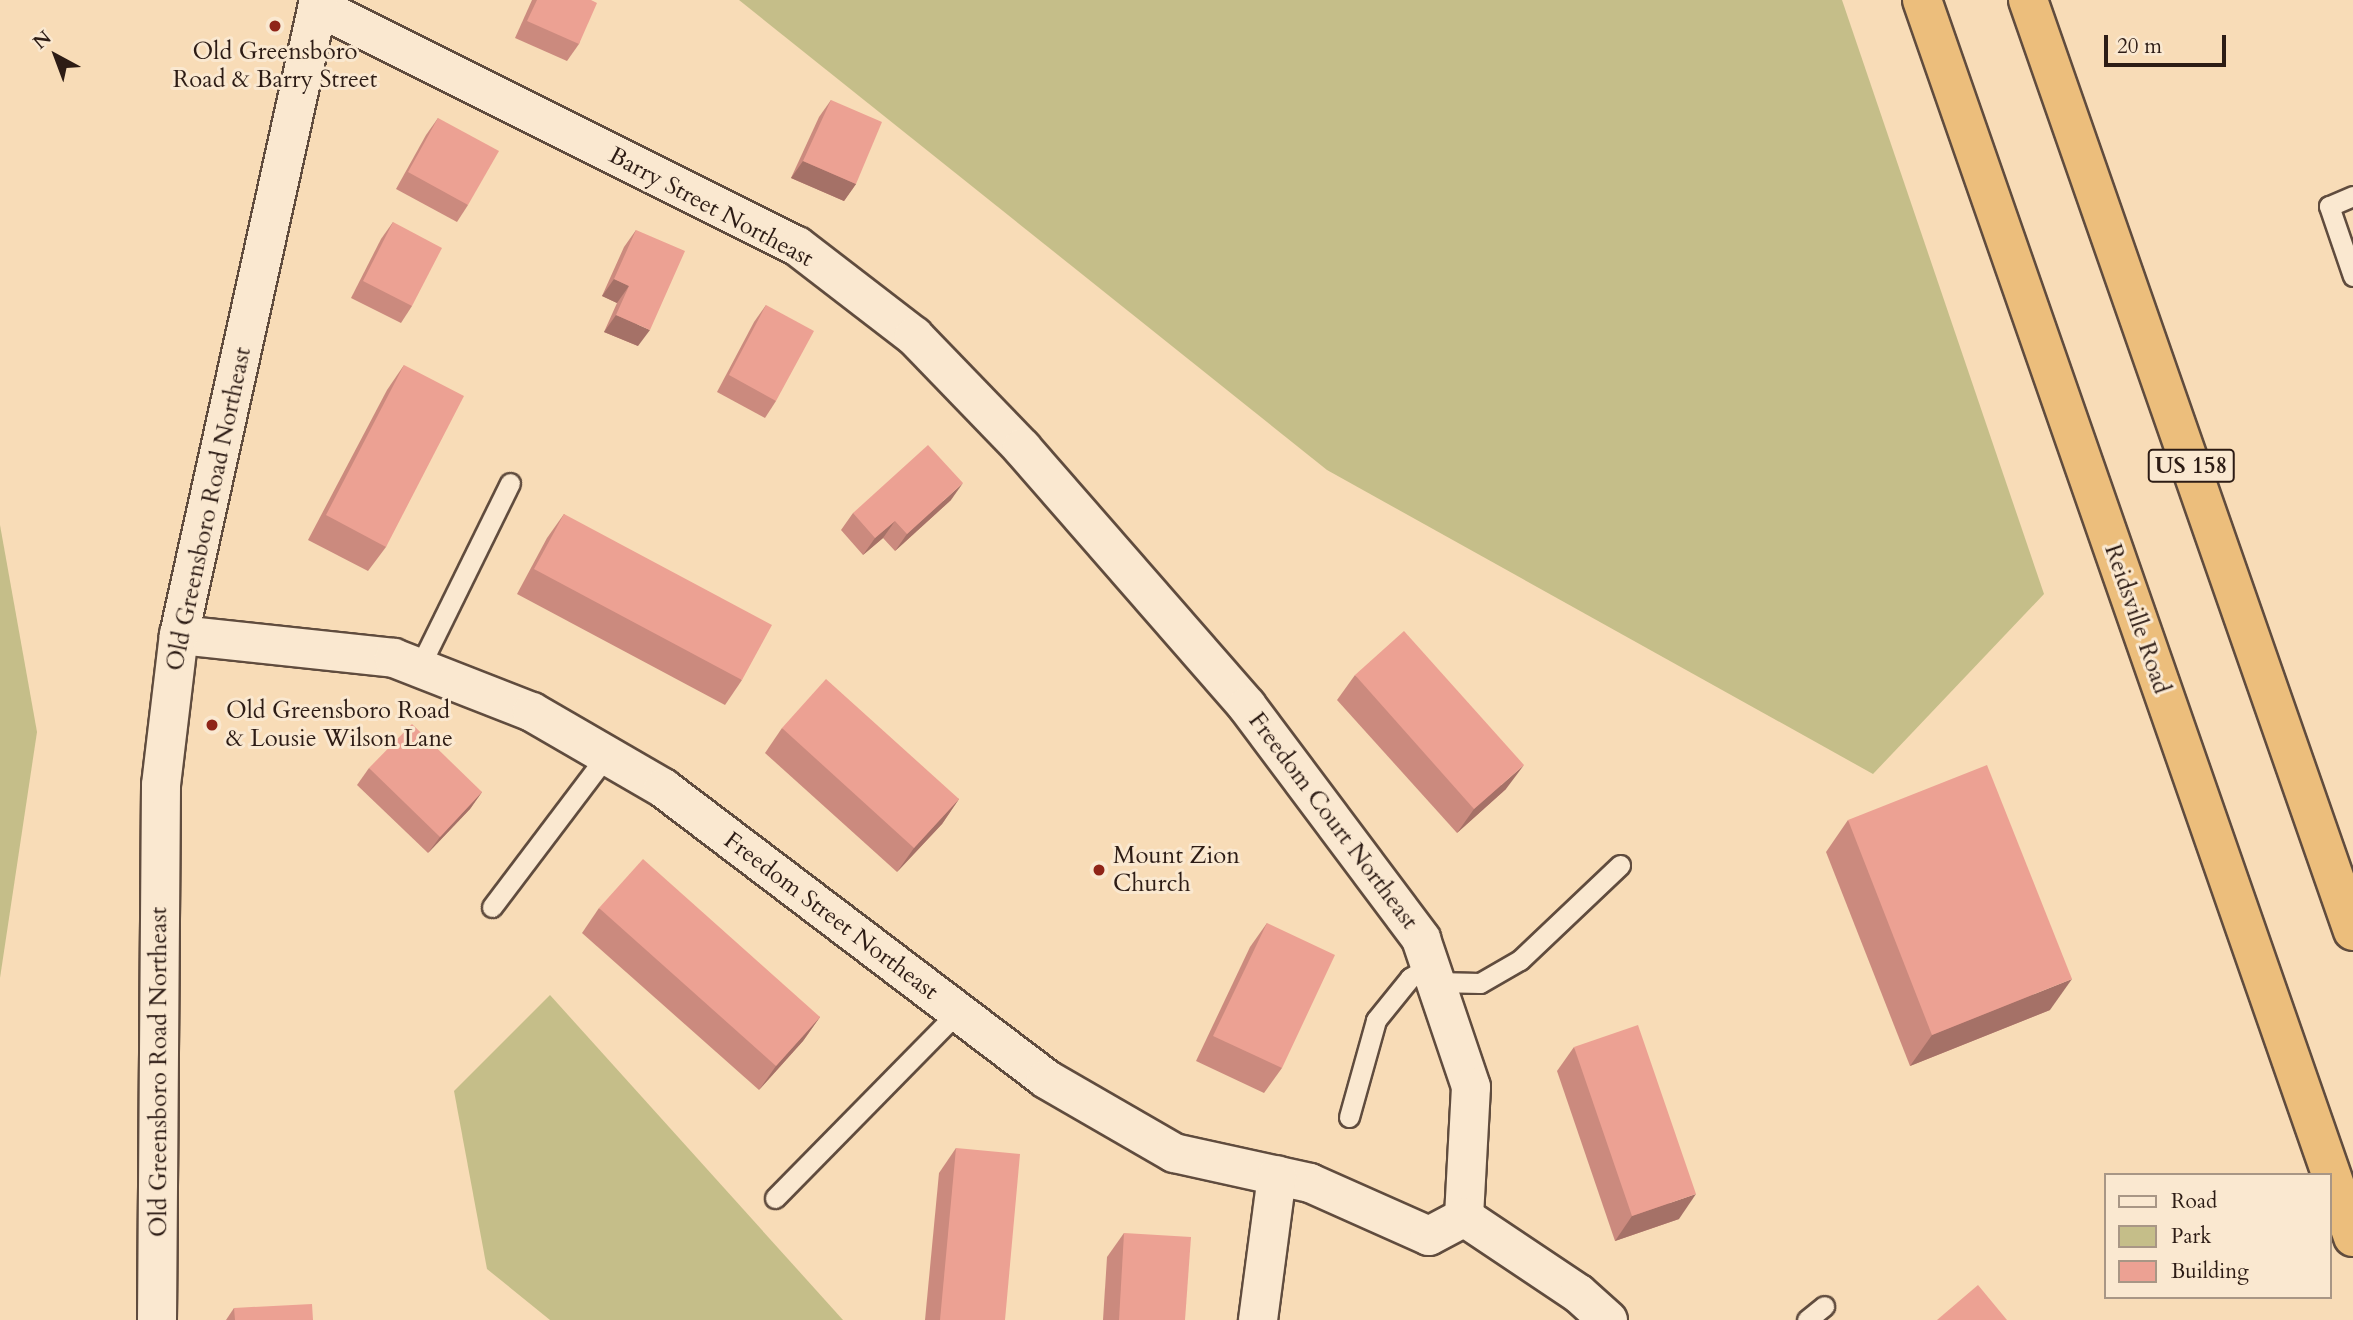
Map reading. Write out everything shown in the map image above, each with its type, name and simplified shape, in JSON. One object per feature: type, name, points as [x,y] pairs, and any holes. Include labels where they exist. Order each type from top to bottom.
[{"type":"highway","name":"Reidsville Road","points":[[1922,0],[2331,1173]]},
{"type":"highway","name":"US 158","points":[[2028,0],[2353,931]]},
{"type":"highway","name":"Reidsville Road","points":[[2332,1177],[2353,1237]]},
{"type":"street","name":"Barry Street Northeast","points":[[318,4],[797,246],[914,336],[1022,449],[1161,608]]},
{"type":"street","name":"Old Greensboro Road Northeast","points":[[158,1320],[161,785],[179,635],[318,4]]},
{"type":"street","name":"Freedom Court Northeast","points":[[1161,608],[1247,706],[1421,939],[1471,1087],[1464,1217]]},
{"type":"street","name":"Freedom Street Northeast","points":[[179,635],[394,658],[532,712],[663,788],[1046,1079],[1174,1153],[1310,1183],[1429,1236],[1464,1217]]},
{"type":"street","points":[[1258,1320],[1277,1175]]},
{"type":"street","points":[[1464,1217],[1579,1294],[1608,1320]]},
{"type":"lane","points":[[2353,196],[2329,206],[2353,276]]},
{"type":"lane","points":[[419,668],[510,483]]},
{"type":"lane","points":[[492,907],[607,755]]},
{"type":"lane","points":[[1349,1117],[1376,1020],[1410,978],[1433,974],[1480,983],[1520,960],[1620,865]]},
{"type":"lane","points":[[775,1198],[958,1012]]},
{"type":"lane","points":[[1807,1320],[1824,1306]]},
{"type":"green space","points":[[739,0],[1842,0],[2044,594],[1873,774],[1327,470]]},
{"type":"green space","points":[[0,525],[37,732],[0,978]]},
{"type":"green space","points":[[550,995],[843,1320],[550,1320],[487,1269],[454,1091]]},
{"type":"building","points":[[537,0],[591,0],[597,3],[579,44],[527,21]]},
{"type":"building","points":[[831,100],[882,122],[856,184],[803,161]]},
{"type":"building","points":[[438,118],[499,151],[468,205],[408,172]]},
{"type":"building","points":[[393,222],[442,248],[412,306],[363,281]]},
{"type":"building","points":[[636,230],[685,251],[650,330],[616,315],[629,286],[614,279]]},
{"type":"building","points":[[766,305],[814,331],[776,401],[729,375]]},
{"type":"building","points":[[404,365],[464,396],[386,547],[326,515]]},
{"type":"building","points":[[928,445],[963,483],[907,534],[895,521],[875,538],[853,513]]},
{"type":"building","points":[[564,514],[772,625],[742,680],[534,569]]},
{"type":"building","points":[[1404,631],[1524,765],[1474,809],[1355,675]]},
{"type":"building","points":[[826,679],[959,799],[914,848],[782,728]]},
{"type":"building","points":[[412,724],[482,792],[440,837],[369,768]]},
{"type":"building","points":[[1987,765],[2072,979],[1932,1035],[1848,820]]},
{"type":"building","points":[[643,859],[820,1017],[776,1066],[599,908]]},
{"type":"building","points":[[1267,923],[1335,955],[1282,1068],[1213,1036]]},
{"type":"building","points":[[1638,1025],[1696,1194],[1632,1216],[1574,1047]]},
{"type":"building","points":[[956,1148],[1020,1154],[1005,1320],[940,1320]]},
{"type":"building","points":[[1124,1233],[1191,1237],[1185,1320],[1119,1320]]},
{"type":"building","points":[[1978,1285],[2007,1320],[1937,1320]]},
{"type":"building","points":[[312,1304],[313,1320],[235,1320],[234,1308]]},
{"type":"place","name":"Old Greensboro Road & Barry Street","points":[[275,26]]},
{"type":"place","name":"Old Greensboro Road & Lousie Wilson Lane","points":[[212,725]]},
{"type":"place","name":"Mount Zion Church","points":[[1099,870]]}]
